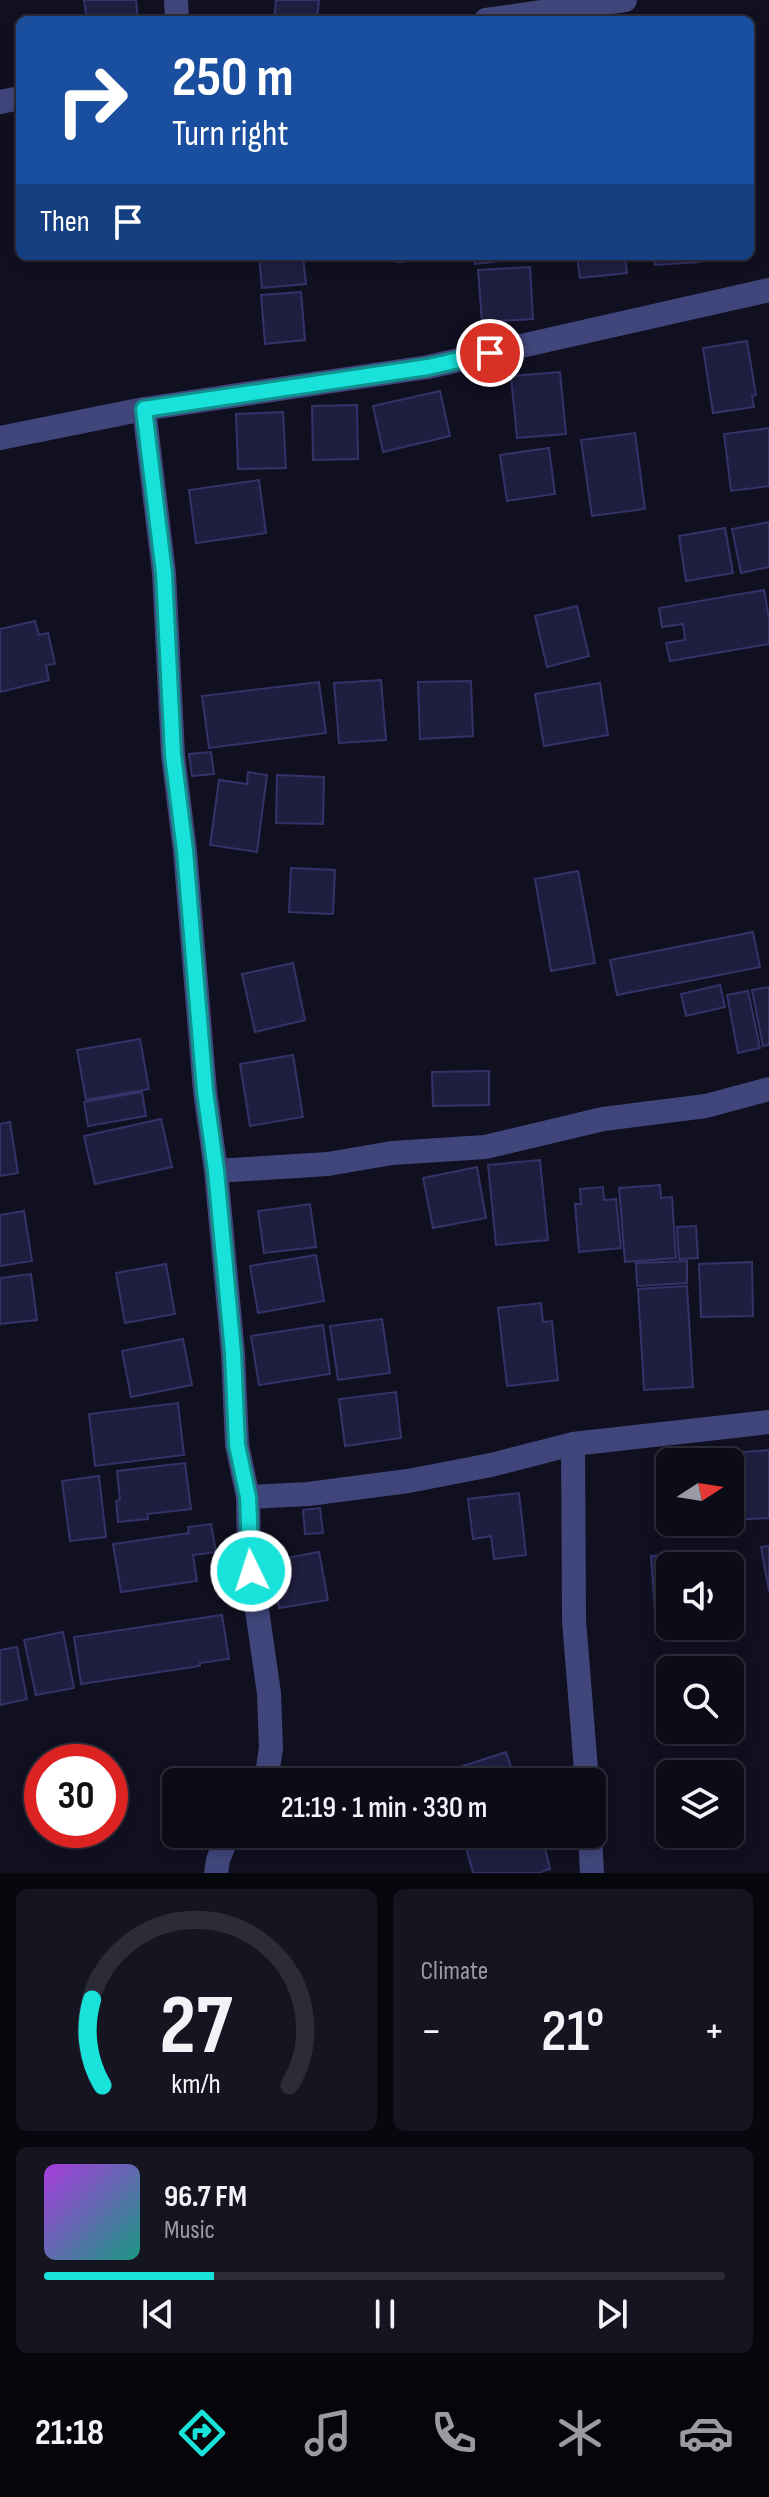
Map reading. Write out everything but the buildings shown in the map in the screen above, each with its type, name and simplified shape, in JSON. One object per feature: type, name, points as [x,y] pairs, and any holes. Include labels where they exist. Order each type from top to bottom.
[{"type":"street","points":[[495,12],[625,0]]},
{"type":"street","points":[[0,438],[144,409],[428,367],[769,290]]},
{"type":"street","points":[[144,409],[164,573],[173,755],[233,1353],[237,1445],[248,1497],[249,1555],[269,1693],[271,1748],[268,1768]]},
{"type":"street","points":[[216,1171],[328,1164],[392,1153],[485,1147],[603,1119],[706,1106],[769,1089]]},
{"type":"street","points":[[248,1497],[308,1494],[408,1481],[491,1465],[573,1444],[769,1422]]},
{"type":"street","points":[[573,1444],[574,1620],[586,1768]]},
{"type":"street","points":[[216,1873],[223,1848]]},
{"type":"street","points":[[591,1848],[592,1873]]},
{"type":"route","points":[[251,1571],[248,1497],[237,1445],[233,1353],[173,755],[164,573],[144,409],[428,367],[490,353]]}]
